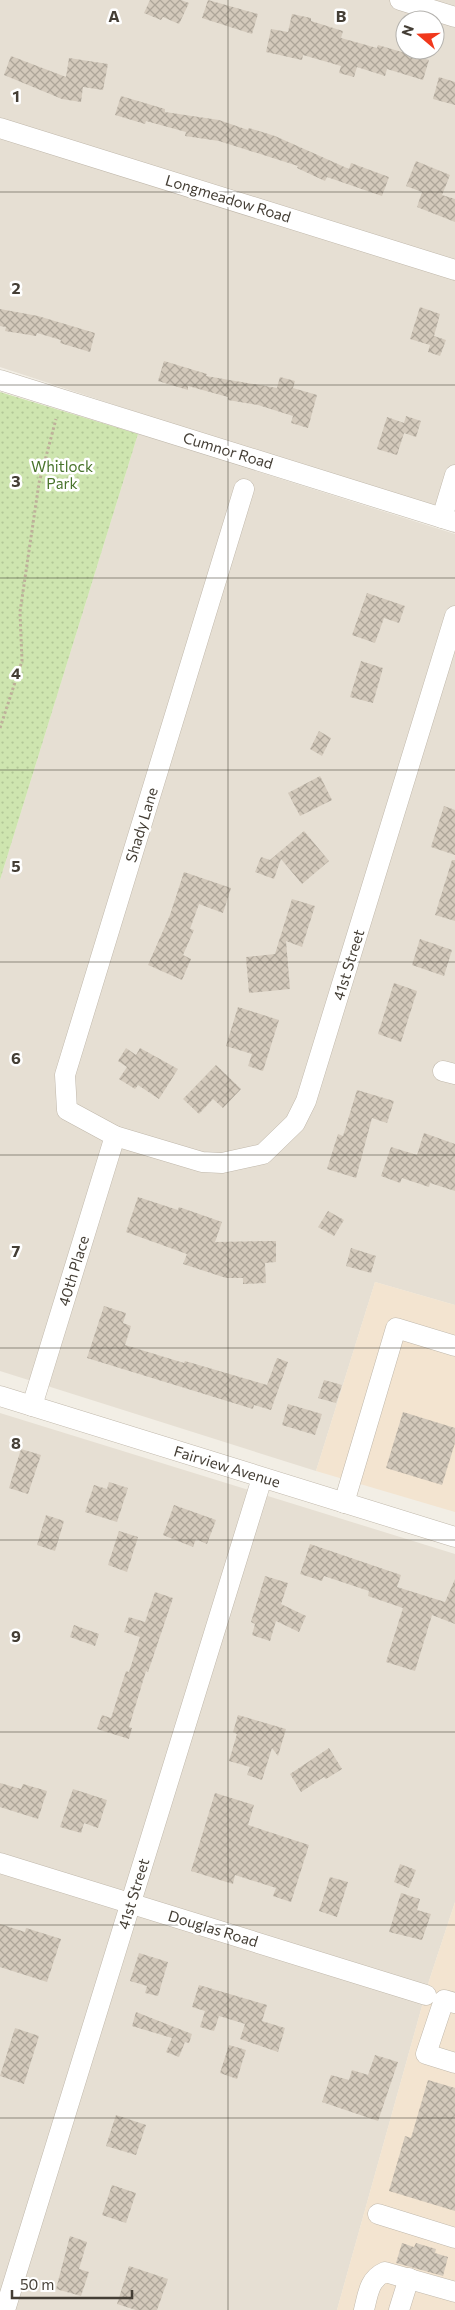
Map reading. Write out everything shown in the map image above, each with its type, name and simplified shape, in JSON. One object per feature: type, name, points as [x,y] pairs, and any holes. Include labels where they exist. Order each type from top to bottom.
[{"type":"street","points":[[400,0],[455,17]]},
{"type":"street","name":"Longmeadow Road","points":[[0,128],[455,270]]},
{"type":"street","name":"Cumnor Road","points":[[0,380],[449,520]]},
{"type":"street","points":[[449,520],[455,475]]},
{"type":"street","name":"Shady Lane","points":[[115,1136],[67,1110],[65,1075],[244,489]]},
{"type":"street","name":"41st Street","points":[[115,1136],[202,1162],[222,1163],[263,1154],[295,1123],[309,1093],[455,616]]},
{"type":"street","name":"40th Place","points":[[32,1406],[115,1136]]},
{"type":"street","points":[[344,1503],[396,1328],[455,1346]]},
{"type":"street","name":"Fairview Avenue","points":[[0,1396],[455,1537]]},
{"type":"street","name":"41st Street","points":[[5,2310],[262,1478]]},
{"type":"street","name":"Douglas Road","points":[[0,1863],[442,1999]]},
{"type":"street","points":[[442,1999],[426,2054],[455,2063]]},
{"type":"street","points":[[378,2214],[455,2238]]},
{"type":"street","points":[[364,2310],[371,2283],[377,2276],[385,2272],[455,2292]]},
{"type":"street","points":[[399,2310],[409,2278]]},
{"type":"path","points":[[0,728],[22,661],[20,612],[39,483],[56,419]]},
{"type":"shaded area","points":[[0,0],[455,0],[455,517],[0,367]]},
{"type":"shaded area","points":[[138,434],[455,534],[455,1305],[375,1282],[316,1471],[0,1371],[0,880]]},
{"type":"shaded area","points":[[375,1282],[455,1305],[455,1512],[316,1471]]},
{"type":"shaded area","points":[[0,1413],[455,1554],[455,1902],[429,1981],[337,2310],[0,2310]]},
{"type":"shaded area","points":[[455,1902],[455,2310],[337,2310],[429,1981]]},
{"type":"green space","name":"Whitlock Park","points":[[0,392],[138,434],[0,880]]},
{"type":"building","points":[[150,0],[181,0],[189,3],[179,24],[163,17],[161,20],[144,13]]},
{"type":"building","points":[[208,0],[258,14],[252,34],[202,18]]},
{"type":"building","points":[[292,14],[311,18],[311,21],[343,31],[341,38],[377,48],[378,45],[395,50],[395,60],[429,60],[423,80],[387,69],[385,76],[357,67],[354,77],[339,73],[341,66],[303,55],[302,60],[266,52],[271,29],[288,32]]},
{"type":"building","points":[[11,56],[66,77],[69,58],[108,64],[103,90],[83,87],[81,102],[62,99],[4,75]]},
{"type":"building","points":[[439,77],[455,82],[455,105],[433,99]]},
{"type":"building","points":[[121,96],[165,109],[165,112],[219,120],[248,130],[249,128],[275,136],[349,169],[351,163],[389,177],[382,196],[327,177],[325,181],[297,168],[298,166],[219,141],[185,136],[186,132],[146,121],[145,124],[115,115]]},
{"type":"building","points":[[416,161],[450,175],[442,195],[455,199],[455,222],[417,207],[422,192],[406,186]]},
{"type":"building","points":[[420,307],[440,314],[434,336],[446,340],[440,356],[428,352],[430,345],[410,339]]},
{"type":"building","points":[[0,309],[38,316],[95,333],[90,352],[60,343],[61,340],[37,333],[36,336],[5,331],[6,327],[0,326]]},
{"type":"building","points":[[164,361],[207,374],[206,376],[277,388],[280,377],[295,381],[293,388],[317,395],[308,428],[291,423],[293,416],[258,405],[228,400],[228,397],[188,386],[188,390],[158,381]]},
{"type":"building","points":[[406,416],[421,421],[416,437],[404,433],[397,455],[377,449],[387,417],[404,423]]},
{"type":"building","points":[[367,593],[405,606],[399,623],[384,618],[375,643],[352,635]]},
{"type":"building","points":[[361,661],[383,668],[373,703],[350,697]]},
{"type":"building","points":[[319,731],[331,738],[322,756],[310,749]]},
{"type":"building","points":[[320,776],[332,800],[300,816],[288,793]]},
{"type":"building","points":[[444,806],[455,810],[455,855],[431,847]]},
{"type":"building","points":[[304,831],[329,861],[302,884],[281,859],[274,879],[255,872],[261,857],[270,860]]},
{"type":"building","points":[[452,860],[455,860],[455,921],[435,915]]},
{"type":"building","points":[[184,872],[231,888],[223,913],[199,904],[190,929],[194,930],[183,955],[191,959],[182,980],[148,965],[170,915]]},
{"type":"building","points":[[292,899],[315,906],[302,947],[286,941],[290,989],[249,993],[246,957],[275,954]]},
{"type":"building","points":[[420,939],[452,950],[444,976],[412,965]]},
{"type":"building","points":[[394,983],[417,991],[401,1042],[378,1034]]},
{"type":"building","points":[[238,1007],[279,1020],[263,1071],[248,1066],[252,1054],[226,1046]]},
{"type":"building","points":[[126,1048],[136,1055],[140,1048],[178,1069],[159,1099],[138,1085],[135,1089],[119,1079],[127,1067],[118,1061]]},
{"type":"building","points":[[216,1065],[241,1089],[223,1108],[213,1099],[199,1114],[183,1099]]},
{"type":"building","points":[[357,1090],[394,1101],[387,1123],[372,1118],[356,1178],[327,1169],[338,1134],[343,1136]]},
{"type":"building","points":[[424,1133],[455,1144],[455,1191],[430,1183],[429,1187],[402,1178],[400,1183],[381,1176],[391,1147],[417,1155]]},
{"type":"building","points":[[138,1197],[178,1210],[179,1207],[222,1222],[215,1242],[276,1241],[276,1262],[265,1263],[266,1283],[243,1284],[243,1278],[226,1278],[183,1264],[187,1254],[126,1232]]},
{"type":"building","points":[[328,1211],[344,1220],[334,1236],[318,1227]]},
{"type":"building","points":[[351,1248],[376,1256],[371,1273],[346,1266]]},
{"type":"building","points":[[104,1306],[126,1313],[123,1323],[131,1326],[125,1345],[184,1363],[185,1361],[267,1385],[277,1358],[288,1362],[271,1410],[254,1405],[253,1409],[87,1358]]},
{"type":"building","points":[[324,1380],[342,1385],[336,1403],[318,1398]]},
{"type":"building","points":[[288,1404],[322,1414],[315,1435],[282,1425]]},
{"type":"building","points":[[403,1412],[455,1428],[455,1443],[442,1485],[386,1468]]},
{"type":"building","points":[[21,1449],[41,1455],[28,1494],[9,1488]]},
{"type":"building","points":[[109,1482],[128,1488],[117,1522],[85,1512],[94,1485],[107,1489]]},
{"type":"building","points":[[174,1505],[216,1520],[207,1544],[196,1539],[193,1547],[163,1535]]},
{"type":"building","points":[[46,1515],[64,1521],[55,1551],[37,1545]]},
{"type":"building","points":[[119,1531],[138,1537],[127,1572],[108,1565]]},
{"type":"building","points":[[310,1544],[401,1575],[397,1587],[445,1602],[455,1579],[455,1624],[432,1615],[415,1671],[386,1662],[403,1608],[368,1596],[369,1591],[324,1576],[322,1581],[300,1574]]},
{"type":"building","points":[[265,1576],[288,1583],[281,1604],[306,1616],[299,1632],[276,1621],[270,1641],[252,1635],[255,1624],[251,1622]]},
{"type":"building","points":[[155,1592],[173,1598],[148,1672],[146,1671],[129,1727],[132,1728],[129,1739],[97,1729],[102,1715],[111,1718],[126,1671],[129,1672],[140,1637],[124,1632],[129,1617],[145,1622]]},
{"type":"building","points":[[74,1625],[99,1634],[95,1646],[70,1637]]},
{"type":"building","points":[[238,1715],[286,1729],[278,1756],[272,1748],[262,1780],[247,1775],[250,1767],[229,1761],[237,1734],[233,1732]]},
{"type":"building","points":[[329,1748],[342,1769],[326,1779],[324,1777],[301,1792],[290,1774]]},
{"type":"building","points":[[0,1783],[21,1789],[23,1784],[47,1791],[38,1819],[0,1807]]},
{"type":"building","points":[[73,1789],[107,1800],[98,1828],[84,1823],[81,1833],[60,1827]]},
{"type":"building","points":[[215,1793],[254,1805],[248,1825],[309,1845],[291,1902],[273,1896],[276,1888],[235,1875],[233,1884],[191,1871]]},
{"type":"building","points":[[400,1864],[416,1870],[409,1888],[394,1882]]},
{"type":"building","points":[[330,1877],[348,1882],[337,1917],[319,1911]]},
{"type":"building","points":[[401,1893],[420,1899],[417,1910],[431,1914],[422,1940],[389,1932]]},
{"type":"building","points":[[0,1924],[25,1932],[26,1928],[61,1939],[47,1982],[0,1967]]},
{"type":"building","points":[[139,1953],[168,1962],[158,1996],[145,1993],[147,1986],[130,1981]]},
{"type":"building","points":[[199,1985],[267,2005],[262,2021],[285,2028],[278,2052],[240,2039],[245,2024],[219,2016],[214,2031],[200,2027],[205,2011],[192,2007]]},
{"type":"building","points":[[136,2012],[192,2034],[189,2043],[185,2042],[179,2057],[166,2052],[172,2038],[132,2026]]},
{"type":"building","points":[[15,2028],[39,2036],[24,2084],[0,2076]]},
{"type":"building","points":[[229,2045],[246,2050],[237,2079],[220,2073]]},
{"type":"building","points":[[375,2055],[398,2062],[378,2121],[322,2102],[331,2075],[349,2080],[352,2070],[368,2075]]},
{"type":"building","points":[[428,2080],[455,2088],[455,2211],[389,2191],[405,2136],[411,2138]]},
{"type":"building","points":[[116,2115],[146,2125],[136,2155],[106,2146]]},
{"type":"building","points":[[112,2185],[136,2193],[126,2223],[102,2215]]},
{"type":"building","points":[[70,2236],[87,2242],[79,2269],[89,2272],[81,2296],[56,2289]]},
{"type":"building","points":[[402,2243],[414,2247],[416,2243],[436,2249],[435,2253],[448,2257],[443,2276],[396,2263]]},
{"type":"building","points":[[129,2266],[168,2279],[157,2310],[136,2310],[117,2304]]}]
